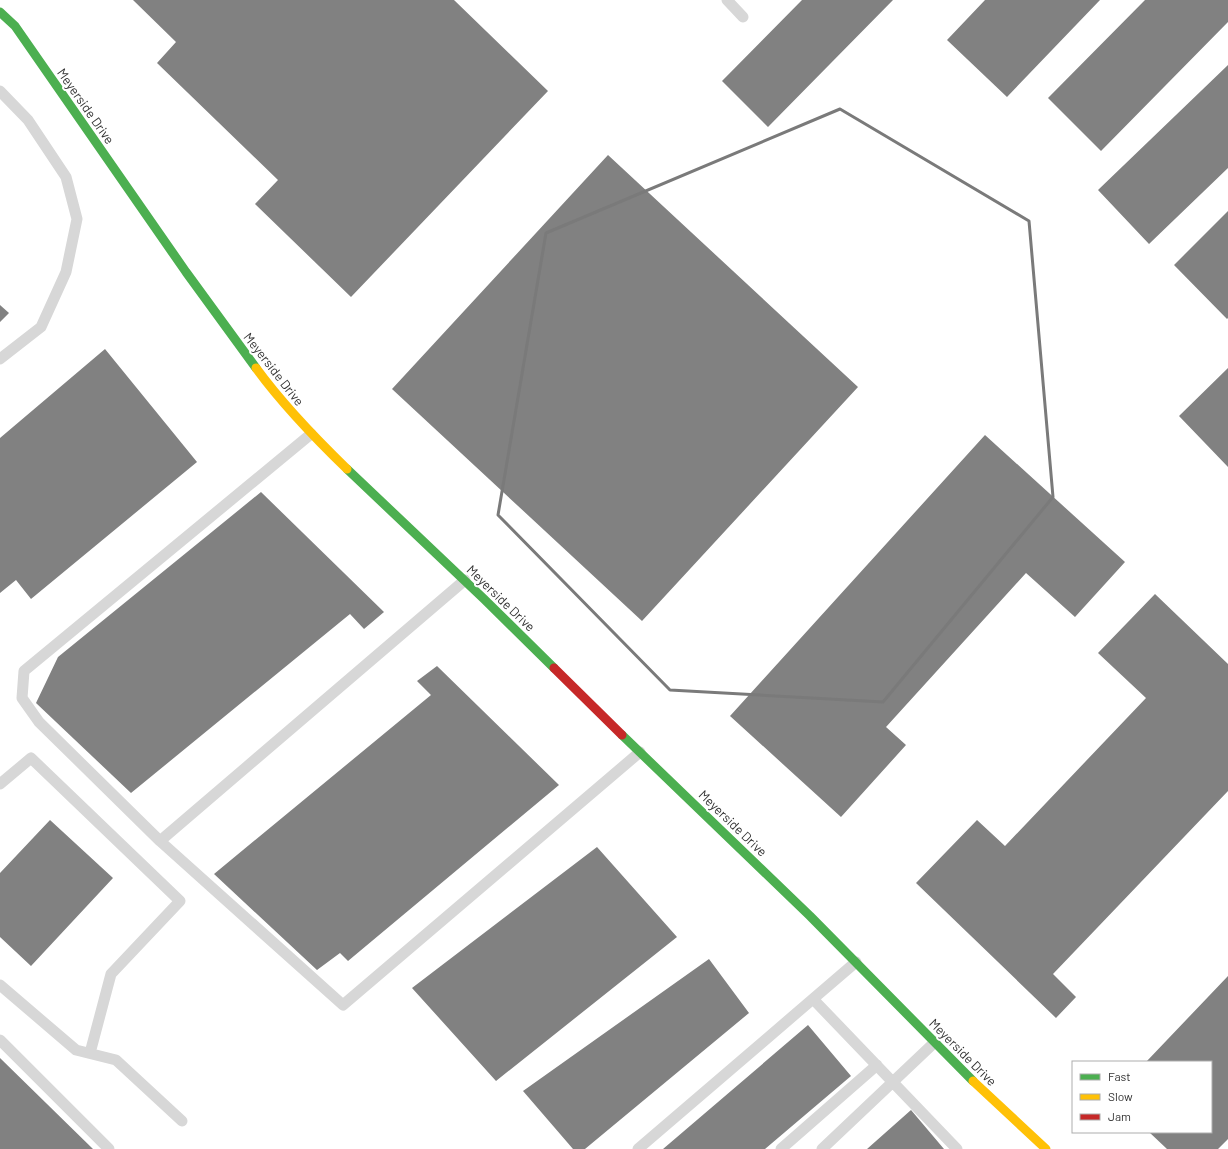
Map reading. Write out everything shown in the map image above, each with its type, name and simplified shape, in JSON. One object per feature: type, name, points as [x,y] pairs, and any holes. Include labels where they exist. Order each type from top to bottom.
[{"type":"street","name":"Meyerside Drive","points":[[0,12],[15,26],[186,272],[273,392],[311,434],[465,580],[582,696],[804,910],[985,1093],[1046,1149]]},
{"type":"lane","points":[[727,0],[743,17]]},
{"type":"lane","points":[[0,91],[28,120],[66,177],[77,219],[66,272],[41,327],[0,359]]},
{"type":"lane","points":[[311,434],[24,671],[22,698],[39,722],[160,841],[343,1005],[640,752]]},
{"type":"lane","points":[[160,841],[465,580]]},
{"type":"lane","points":[[0,784],[30,758],[180,901],[111,974],[90,1053]]},
{"type":"lane","points":[[638,1149],[856,962]]},
{"type":"lane","points":[[0,985],[76,1050],[116,1060],[182,1121]]},
{"type":"lane","points":[[813,999],[957,1149]]},
{"type":"lane","points":[[0,1040],[109,1149]]},
{"type":"lane","points":[[822,1149],[935,1042]]},
{"type":"lane","points":[[781,1149],[877,1065]]},
{"type":"highlighted area","points":[[840,109],[1029,221],[1053,497],[883,702],[670,690],[498,515],[546,233]]},
{"type":"building","points":[[133,0],[454,0],[548,91],[351,297],[255,204],[278,180],[157,63],[176,42]]},
{"type":"building","points":[[802,0],[893,0],[768,127],[722,81]]},
{"type":"building","points":[[985,0],[1100,0],[1007,97],[947,40]]},
{"type":"building","points":[[1145,0],[1228,0],[1228,22],[1101,151],[1048,98]]},
{"type":"building","points":[[1228,65],[1228,168],[1149,244],[1098,190]]},
{"type":"building","points":[[608,155],[858,387],[642,621],[392,389]]},
{"type":"building","points":[[1228,211],[1228,318],[1227,319],[1174,265]]},
{"type":"building","points":[[0,305],[9,313],[0,322]]},
{"type":"building","points":[[105,349],[197,462],[31,599],[16,580],[0,593],[0,438]]},
{"type":"building","points":[[1228,368],[1228,467],[1179,416]]},
{"type":"building","points":[[985,435],[1125,562],[1075,617],[1026,573],[886,727],[906,745],[841,817],[730,716]]},
{"type":"building","points":[[261,492],[384,612],[364,629],[350,614],[131,793],[36,703],[58,657]]},
{"type":"building","points":[[1155,594],[1228,664],[1228,791],[1053,974],[1076,997],[1056,1018],[916,883],[977,820],[1005,846],[1146,698],[1098,653]]},
{"type":"building","points":[[437,666],[559,785],[348,961],[340,953],[317,970],[214,874],[431,695],[417,681]]},
{"type":"building","points":[[50,820],[113,878],[31,966],[0,937],[0,873]]},
{"type":"building","points":[[597,847],[677,937],[496,1081],[412,988]]},
{"type":"building","points":[[709,959],[749,1013],[585,1149],[573,1149],[523,1091]]},
{"type":"building","points":[[1228,976],[1228,1139],[1218,1149],[1167,1149],[1150,1133],[1212,1133],[1212,1061],[1147,1061]]},
{"type":"building","points":[[808,1025],[851,1076],[765,1149],[663,1149]]},
{"type":"building","points":[[0,1058],[93,1149],[0,1149]]},
{"type":"building","points":[[911,1110],[944,1149],[867,1149]]},
{"type":"traffic: fast","points":[[0,12],[15,26],[186,272],[256,368]]},
{"type":"traffic: fast","points":[[347,469],[484,599],[554,668]]},
{"type":"traffic: fast","points":[[622,735],[810,916],[973,1081]]},
{"type":"traffic: slow","points":[[256,368],[299,420],[347,469]]},
{"type":"traffic: slow","points":[[973,1081],[1046,1149]]},
{"type":"traffic: jam","points":[[554,668],[622,735]]}]
